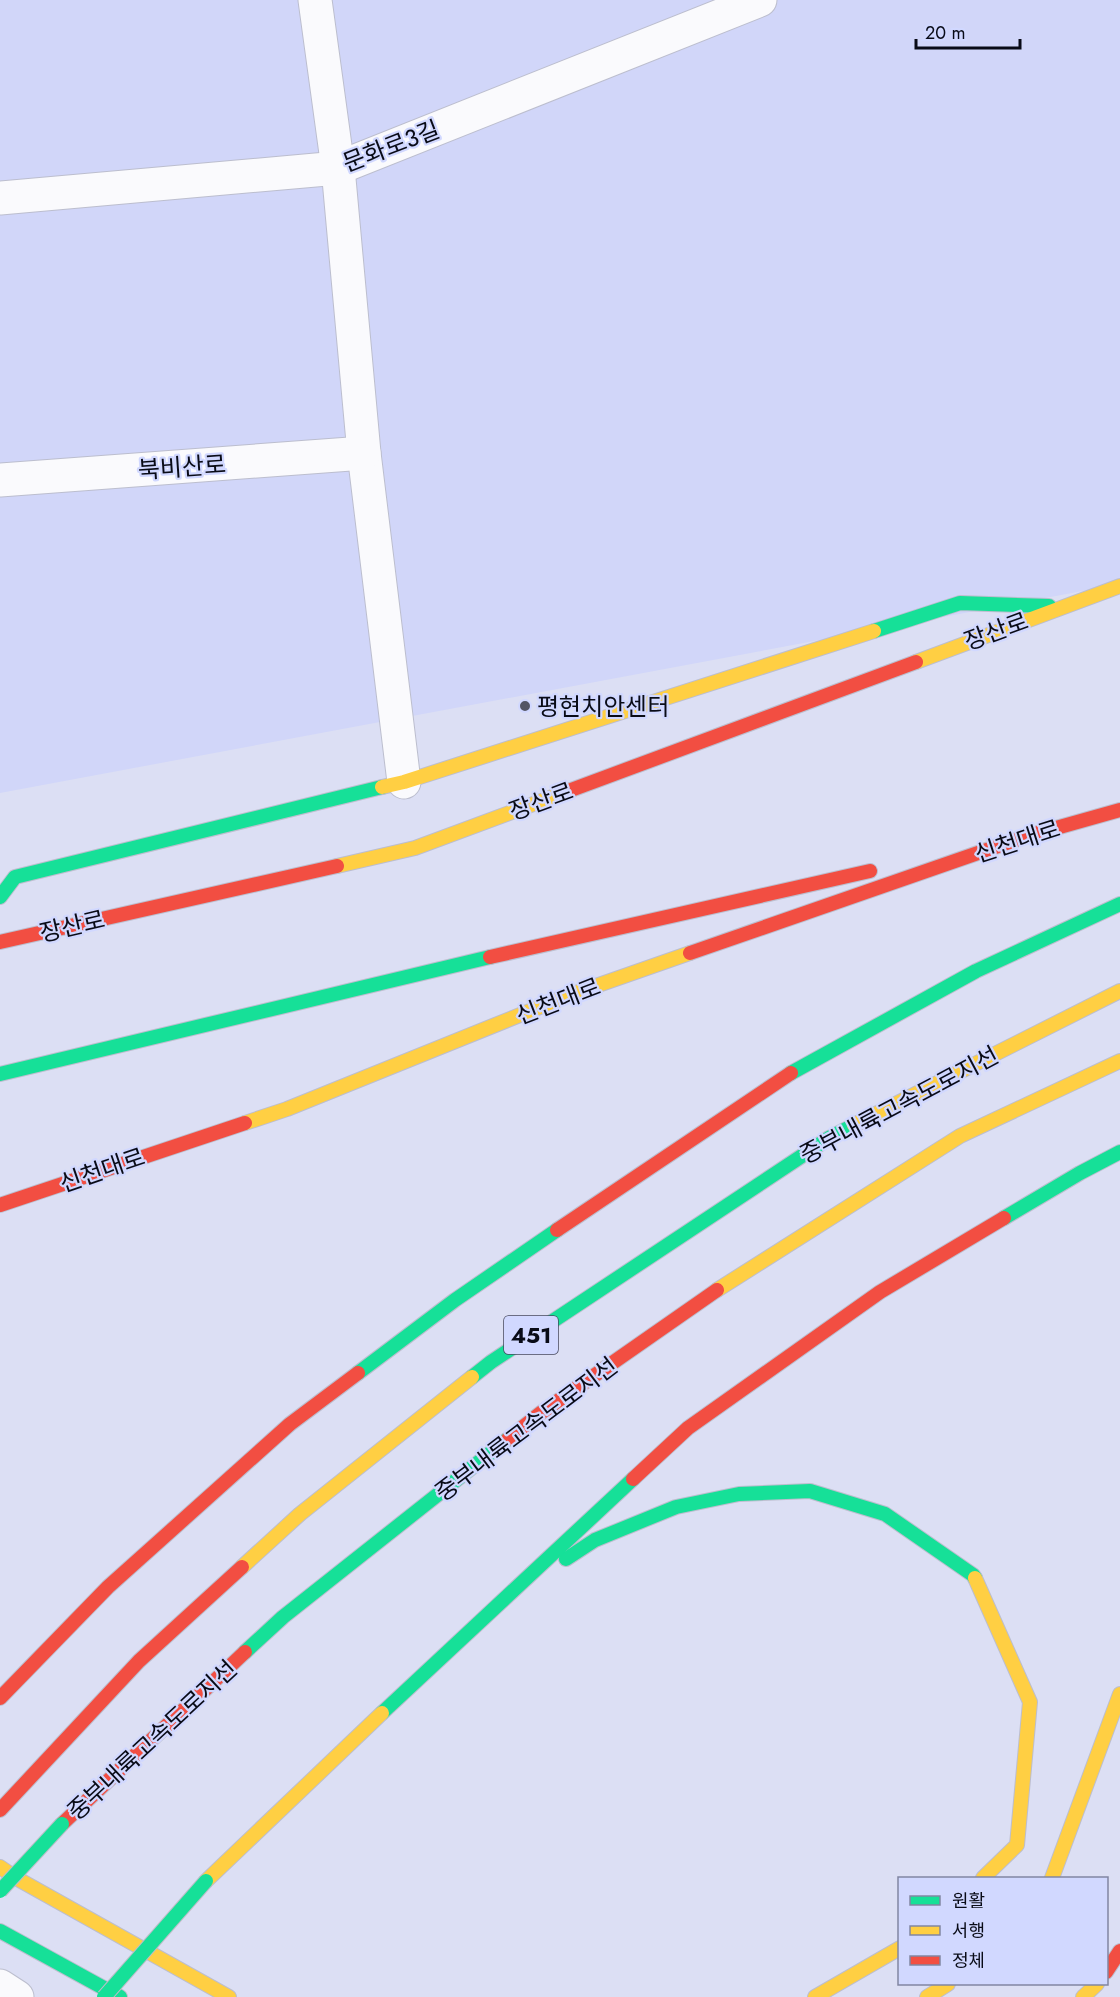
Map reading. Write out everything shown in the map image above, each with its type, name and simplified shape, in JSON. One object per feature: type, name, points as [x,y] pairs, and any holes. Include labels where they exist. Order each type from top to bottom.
[{"type":"main road","name":"장산로","points":[[0,942],[415,848],[1120,586]]},
{"type":"main road","name":"장산로","points":[[0,897],[15,877],[404,782],[960,603],[1066,606]]},
{"type":"main road","name":"신천대로","points":[[0,1205],[286,1108],[567,996],[1024,837],[1120,810]]},
{"type":"main road","points":[[909,863],[1024,837]]},
{"type":"main road","points":[[0,1074],[481,959],[886,868]]},
{"type":"main road","points":[[0,1698],[108,1587],[282,1431],[455,1300],[788,1074],[975,971],[1120,904]]},
{"type":"main road","name":"중부내륙고속도로지선","points":[[0,1810],[139,1661],[300,1514],[491,1362],[829,1138],[1120,991]]},
{"type":"main road","name":"중부내륙고속도로지선","points":[[0,1891],[62,1824],[283,1617],[542,1412],[728,1282],[960,1136],[1120,1061]]},
{"type":"main road","points":[[104,1997],[206,1881],[495,1606],[688,1428],[880,1292],[1080,1173],[1120,1152]]},
{"type":"main road","points":[[495,1606],[595,1540],[676,1507],[739,1494],[810,1491],[885,1514],[973,1575],[1030,1702],[1017,1845],[984,1877]]},
{"type":"main road","points":[[1052,1877],[1120,1694]]},
{"type":"main road","points":[[0,1867],[229,1997]]},
{"type":"main road","points":[[0,1931],[120,1997]]},
{"type":"main road","points":[[815,1997],[898,1949]]},
{"type":"main road","points":[[1108,1970],[1120,1952]]},
{"type":"main road","points":[[927,1997],[945,1985]]},
{"type":"main road","points":[[1083,1997],[1095,1985]]},
{"type":"street","points":[[315,0],[338,168],[364,453],[404,782]]},
{"type":"street","name":"문화로3길","points":[[0,198],[338,168],[760,0]]},
{"type":"street","name":"북비산로","points":[[0,480],[364,453]]},
{"type":"street","points":[[0,1986],[17,1997]]},
{"type":"shaded area","points":[[0,0],[1120,0],[1120,584],[0,793]]},
{"type":"traffic: fast","points":[[874,631],[960,603],[1049,606]]},
{"type":"traffic: fast","points":[[0,897],[15,877],[382,787]]},
{"type":"traffic: fast","points":[[791,1073],[976,971],[1120,904]]},
{"type":"traffic: fast","points":[[0,1074],[490,957]]},
{"type":"traffic: fast","points":[[472,1377],[491,1362],[829,1138],[854,1125]]},
{"type":"traffic: fast","points":[[1004,1218],[1120,1152]]},
{"type":"traffic: fast","points":[[358,1373],[455,1300],[557,1230]]},
{"type":"traffic: fast","points":[[245,1652],[283,1617],[508,1439]]},
{"type":"traffic: fast","points":[[382,1713],[633,1479]]},
{"type":"traffic: fast","points":[[566,1559],[595,1540],[676,1507],[739,1494],[810,1491],[885,1514],[975,1578]]},
{"type":"traffic: fast","points":[[0,1891],[62,1824]]},
{"type":"traffic: fast","points":[[104,1997],[206,1881]]},
{"type":"traffic: fast","points":[[0,1931],[120,1997]]},
{"type":"traffic: slow","points":[[916,662],[1120,586]]},
{"type":"traffic: slow","points":[[382,787],[404,782],[874,631]]},
{"type":"traffic: slow","points":[[337,866],[415,848],[571,790]]},
{"type":"traffic: slow","points":[[245,1123],[287,1109],[567,996],[690,953]]},
{"type":"traffic: slow","points":[[854,1125],[1120,991]]},
{"type":"traffic: slow","points":[[717,1290],[960,1136],[1120,1061]]},
{"type":"traffic: slow","points":[[242,1567],[300,1514],[472,1377]]},
{"type":"traffic: slow","points":[[975,1578],[1030,1702],[1017,1845],[984,1877]]},
{"type":"traffic: slow","points":[[1052,1877],[1120,1694]]},
{"type":"traffic: slow","points":[[206,1881],[382,1713]]},
{"type":"traffic: slow","points":[[0,1867],[229,1997]]},
{"type":"traffic: slow","points":[[815,1997],[898,1949]]},
{"type":"traffic: slow","points":[[927,1997],[946,1985]]},
{"type":"traffic: slow","points":[[1083,1997],[1096,1985]]},
{"type":"traffic: jam","points":[[571,790],[916,662]]},
{"type":"traffic: jam","points":[[690,953],[1024,837],[1120,810]]},
{"type":"traffic: jam","points":[[0,942],[337,866]]},
{"type":"traffic: jam","points":[[490,957],[870,871]]},
{"type":"traffic: jam","points":[[557,1230],[791,1073]]},
{"type":"traffic: jam","points":[[0,1205],[245,1123]]},
{"type":"traffic: jam","points":[[633,1479],[688,1428],[880,1292],[1004,1218]]},
{"type":"traffic: jam","points":[[508,1439],[542,1412],[717,1290]]},
{"type":"traffic: jam","points":[[0,1698],[108,1587],[290,1424],[358,1373]]},
{"type":"traffic: jam","points":[[0,1810],[139,1661],[242,1567]]},
{"type":"traffic: jam","points":[[62,1824],[245,1652]]},
{"type":"traffic: jam","points":[[1108,1969],[1120,1951]]},
{"type":"place","name":"평현치안센터","points":[[525,706]]}]
